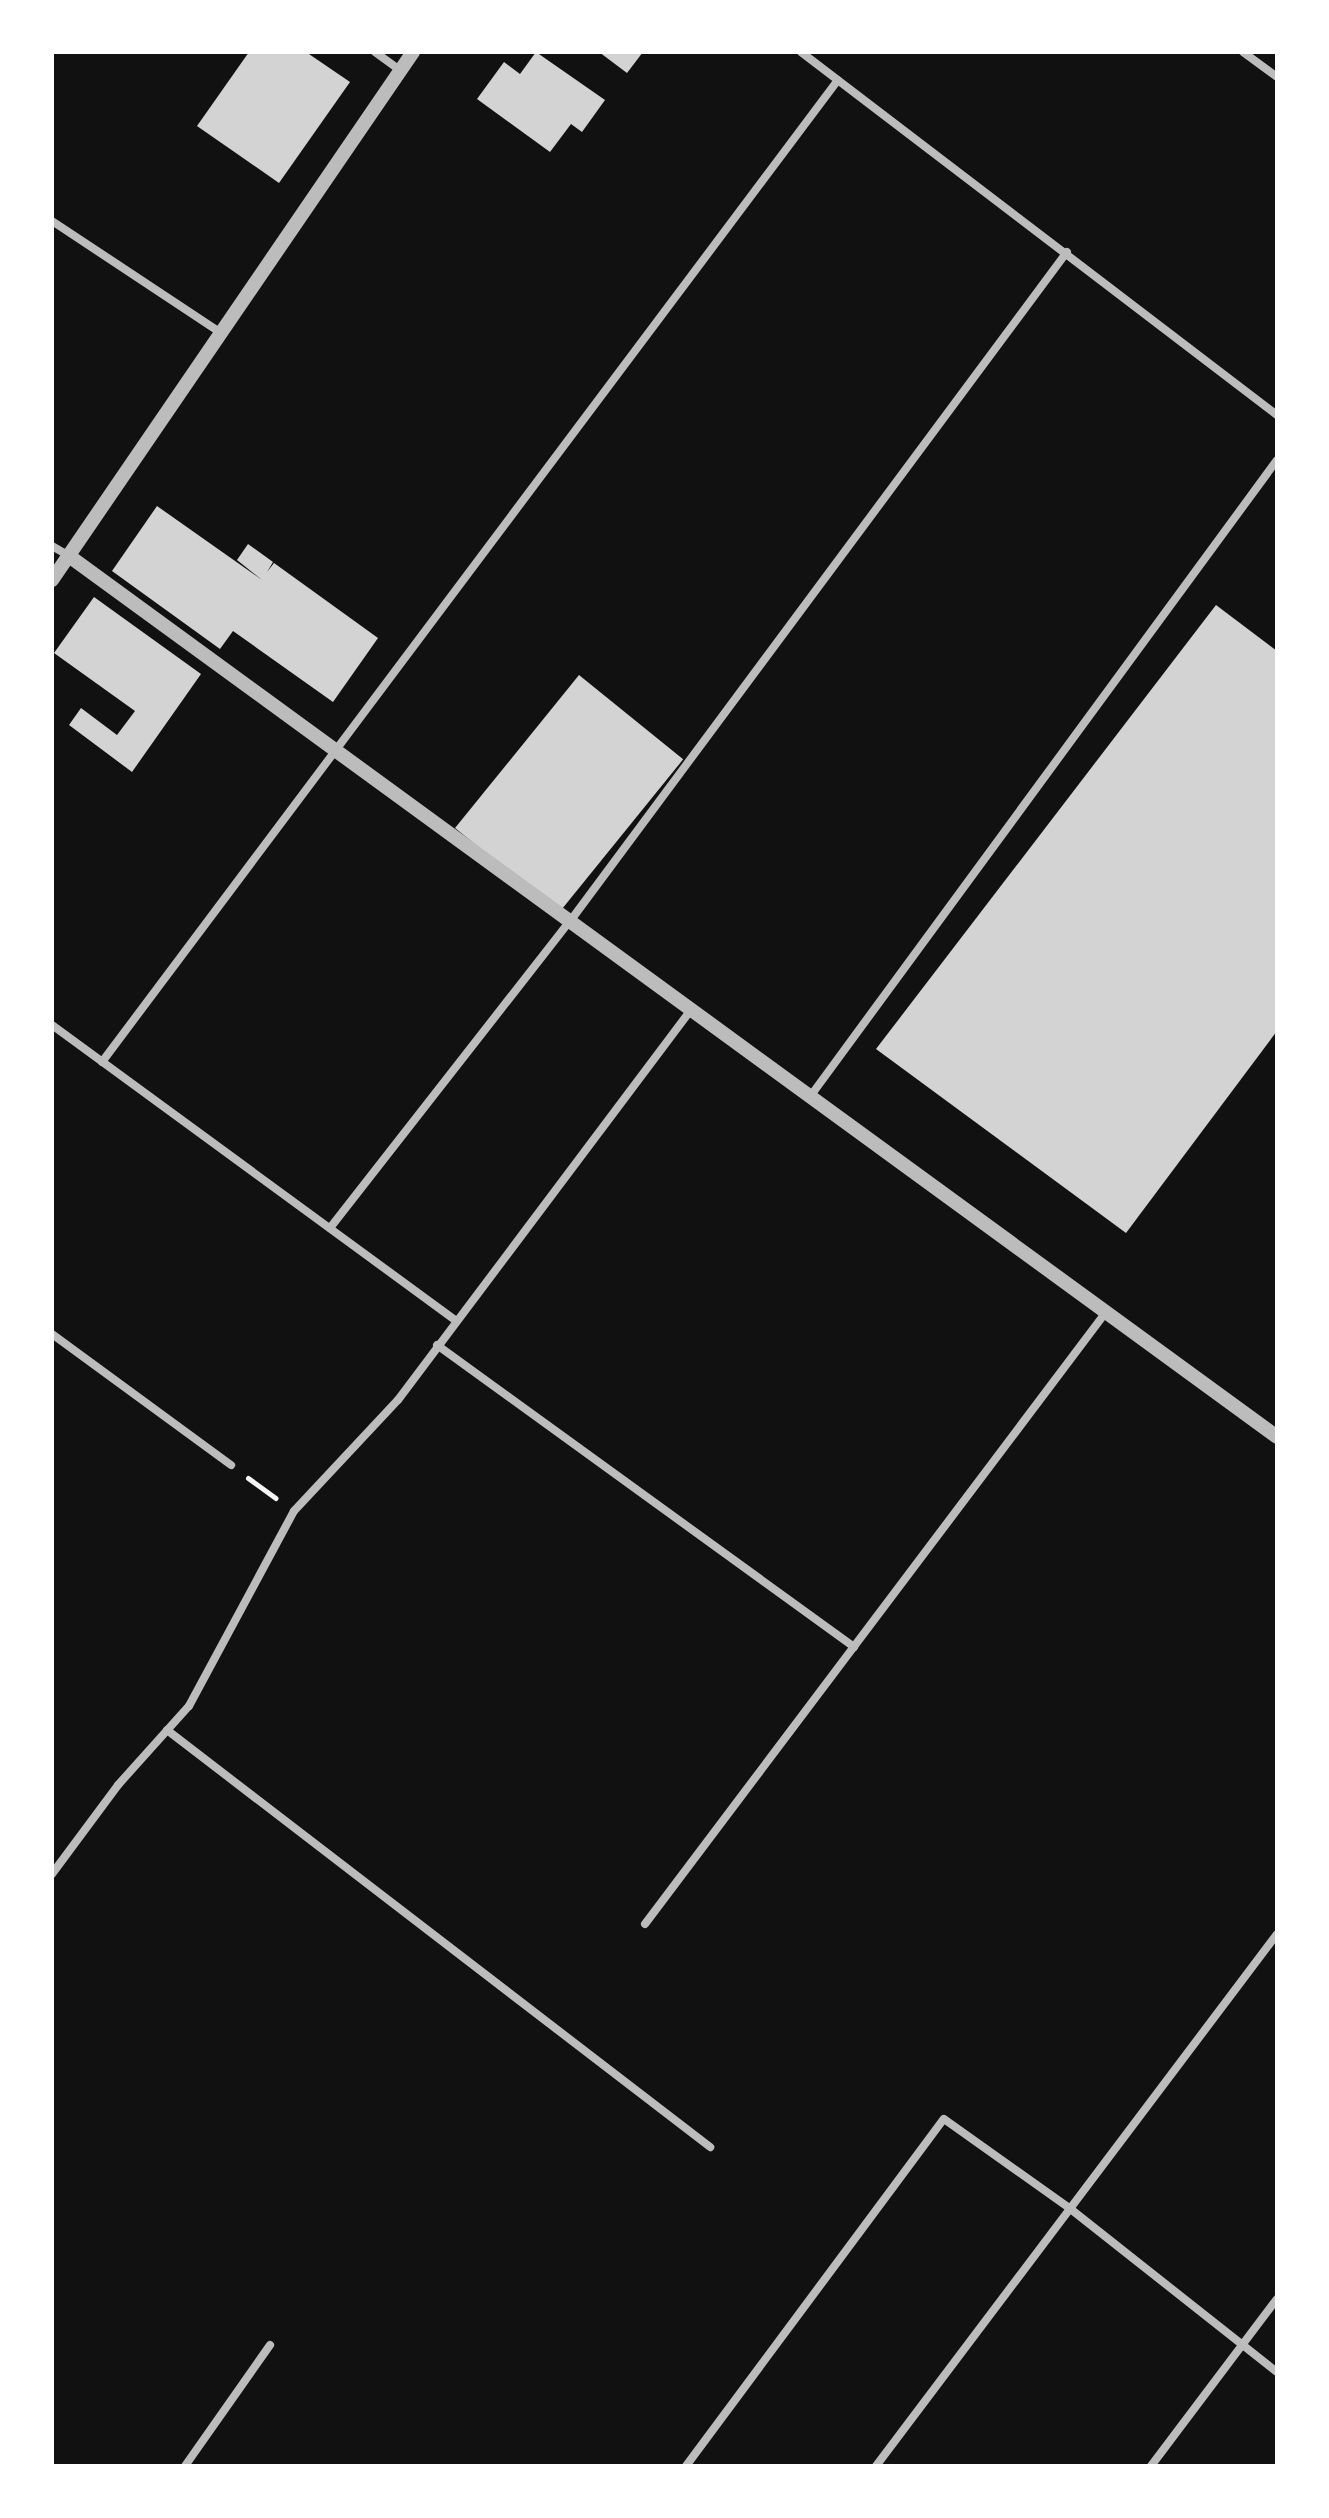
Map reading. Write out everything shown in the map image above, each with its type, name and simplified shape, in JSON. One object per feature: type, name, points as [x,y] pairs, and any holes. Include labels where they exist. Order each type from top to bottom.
[{"type":"street","points":[[375,52],[400,70]]},
{"type":"street","points":[[52,580],[413,52]]},
{"type":"street","points":[[801,52],[1277,415]]},
{"type":"street","points":[[1243,52],[1277,77]]},
{"type":"street","points":[[102,1062],[838,80]]},
{"type":"street","points":[[52,221],[221,333]]},
{"type":"street","points":[[330,1228],[571,920],[1067,252]]},
{"type":"street","points":[[812,1094],[1277,460]]},
{"type":"street","points":[[52,546],[812,1094],[1277,1437]]},
{"type":"street","points":[[52,1874],[118,1785],[189,1706],[294,1511],[398,1400],[455,1320],[693,1008]]},
{"type":"street","points":[[52,1025],[455,1320]]},
{"type":"street","points":[[645,1924],[1107,1312]]},
{"type":"street","points":[[52,1334],[231,1465]]},
{"type":"street","points":[[437,1345],[854,1647]]},
{"type":"street","points":[[167,1730],[710,2147]]},
{"type":"street","points":[[876,2466],[1068,2207],[1277,1934]]},
{"type":"street","points":[[686,2466],[944,2119],[1068,2207],[1277,2372]]},
{"type":"street","points":[[1151,2466],[1277,2299]]},
{"type":"street","points":[[185,2466],[270,2345]]},
{"type":"path","points":[[231,1465],[294,1511]]},
{"type":"building","points":[[249,52],[306,52],[350,82],[279,183],[197,126]]},
{"type":"building","points":[[536,52],[605,100],[582,132],[571,124],[550,152],[477,99],[504,62],[520,74]]},
{"type":"building","points":[[599,52],[643,52],[627,73]]},
{"type":"building","points":[[157,506],[262,580],[237,560],[248,544],[273,562],[267,572],[274,563],[378,638],[333,702],[233,631],[220,649],[112,571]]},
{"type":"building","points":[[94,597],[201,674],[132,772],[69,725],[81,708],[117,735],[135,711],[54,653]]},
{"type":"building","points":[[1216,605],[1277,651],[1277,1031],[1126,1233],[876,1049]]},
{"type":"building","points":[[579,675],[683,759],[559,912],[455,828]]}]
